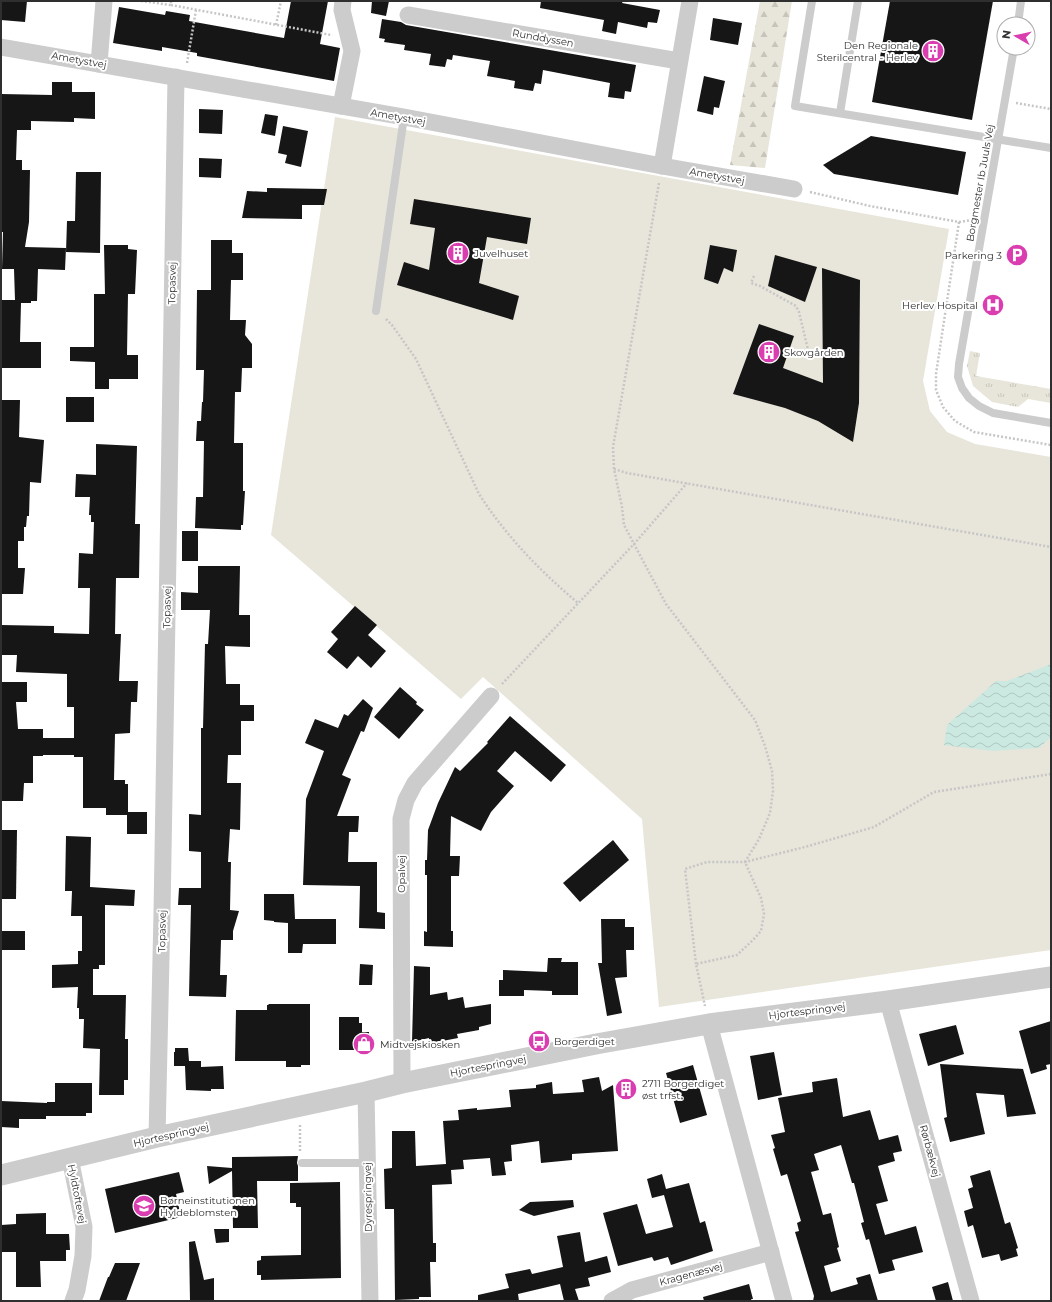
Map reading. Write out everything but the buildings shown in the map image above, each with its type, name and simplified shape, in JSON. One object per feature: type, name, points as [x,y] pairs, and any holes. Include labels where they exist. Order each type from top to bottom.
[{"type":"street","points":[[99,64],[104,1]]},
{"type":"street","points":[[342,106],[352,51],[342,10],[343,1]]},
{"type":"street","points":[[662,166],[690,1]]},
{"type":"street","name":"Runddyssen","points":[[408,15],[679,61]]},
{"type":"street","name":"Ametystvej","points":[[1,47],[404,117],[662,166],[794,189]]},
{"type":"street","name":"Topasvej","points":[[157,1137],[180,78]]},
{"type":"street","name":"Opalvej","points":[[402,1083],[401,819],[406,800],[415,783],[491,696]]},
{"type":"street","name":"Hjortespringvej","points":[[1,1175],[157,1137],[300,1107],[402,1083],[596,1044],[709,1024],[888,1001],[1051,977]]},
{"type":"street","name":"Rørbækvej","points":[[888,1001],[971,1301]]},
{"type":"street","points":[[709,1024],[784,1301]]},
{"type":"street","name":"Dyrespringvej","points":[[366,1092],[370,1301]]},
{"type":"street","name":"Hyldtoftevej","points":[[70,1158],[84,1227],[83,1256],[77,1290],[73,1301]]},
{"type":"street","name":"Kragenæsvej","points":[[612,1301],[632,1290],[771,1252]]},
{"type":"lane","points":[[812,1],[795,106],[1051,148]]},
{"type":"lane","points":[[840,113],[858,1]]},
{"type":"lane","points":[[1019,16],[1022,1]]},
{"type":"lane","name":"Borgmester Ib Juuls Vej","points":[[1013,56],[958,364],[958,377],[962,388],[969,398],[979,406],[993,413],[1051,423]]},
{"type":"lane","points":[[376,311],[404,117]]},
{"type":"lane","points":[[302,1163],[368,1163]]},
{"type":"path","points":[[141,1],[171,5],[349,39]]},
{"type":"path","points":[[276,25],[281,1]]},
{"type":"path","points":[[180,78],[196,10]]},
{"type":"path","points":[[1005,101],[1051,109]]},
{"type":"path","points":[[662,166],[613,447],[614,469],[624,525],[666,604],[755,720],[765,746],[772,771],[774,791],[770,813],[759,839],[745,862]]},
{"type":"path","points":[[794,189],[870,206],[959,222],[936,374],[936,390],[942,407],[955,421],[974,432],[1051,445]]},
{"type":"path","points":[[754,276],[751,283],[760,286],[796,306],[799,312],[810,358]]},
{"type":"path","points":[[376,311],[392,325],[416,359],[480,494],[492,514],[519,547],[557,586],[578,603]]},
{"type":"path","points":[[614,469],[627,473],[1051,547]]},
{"type":"path","points":[[491,696],[634,544],[687,483]]},
{"type":"path","points":[[709,1024],[696,964],[685,869],[707,862],[745,862],[805,847],[874,827],[934,792],[1051,774]]},
{"type":"path","points":[[696,964],[738,955],[761,931],[764,914],[761,898],[745,862]]},
{"type":"path","points":[[300,1107],[300,1152],[302,1163]]},
{"type":"green space","points":[[760,1],[792,1],[765,168],[730,165]]},
{"type":"green space","points":[[335,117],[949,229],[923,381],[930,411],[947,432],[975,444],[1051,457],[1051,950],[659,1007],[642,819],[483,677],[461,699],[271,535]]},
{"type":"green space","points":[[970,351],[980,353],[976,376],[1051,389],[1051,403],[1028,399],[1018,407],[992,402],[973,386],[967,366]]},
{"type":"water","points":[[1051,664],[1051,737],[1039,748],[992,751],[944,745],[947,725],[996,681],[1007,681]]},
{"type":"place","name":"Den Regionale Sterilcentral - Herlev","points":[[933,51]]},
{"type":"place","name":"Juvelhuset","points":[[458,253]]},
{"type":"place","name":"Parkering 3","points":[[1017,255]]},
{"type":"place","name":"Herlev Hospital","points":[[993,305]]},
{"type":"place","name":"Skovgården","points":[[769,352]]},
{"type":"place","name":"Borgerdiget","points":[[539,1041]]},
{"type":"place","name":"Midtvejskiosken","points":[[364,1044]]},
{"type":"place","name":"2711 Borgerdiget øst trfst.","points":[[626,1089]]},
{"type":"place","name":"Børneinstitutionen Hyldeblomsten","points":[[144,1206]]}]
